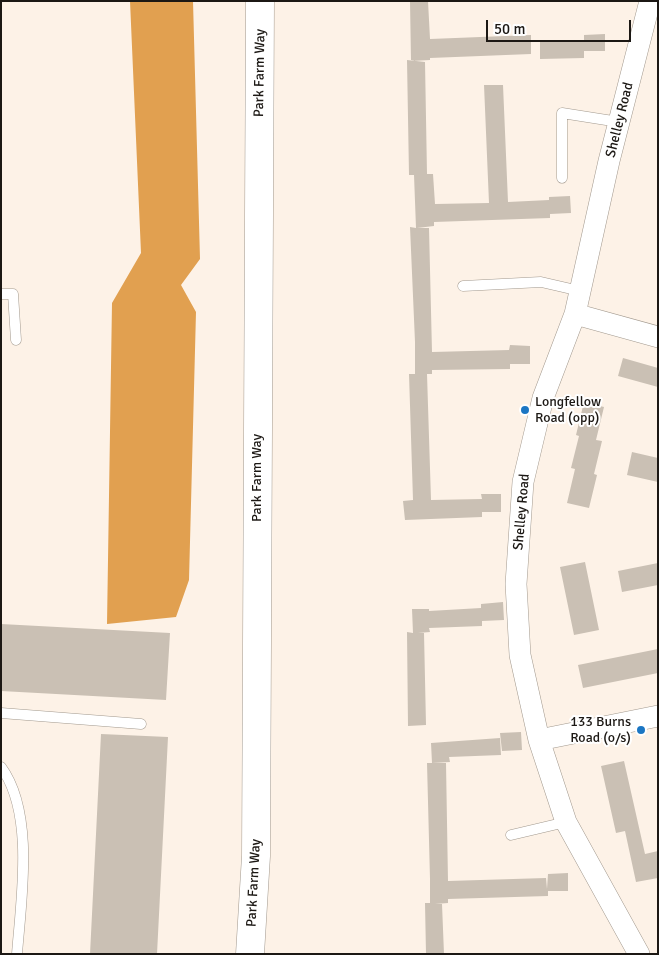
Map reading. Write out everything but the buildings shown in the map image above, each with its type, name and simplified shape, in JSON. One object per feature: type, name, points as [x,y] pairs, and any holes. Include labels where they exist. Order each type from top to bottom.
[{"type":"highway","name":"Park Farm Way","points":[[250,954],[256,856],[260,1]]},
{"type":"street","name":"Shelley Road","points":[[639,954],[566,822],[539,740],[520,655],[516,584],[523,482],[543,398],[575,314],[619,122],[650,1]]},
{"type":"street","points":[[575,314],[658,337]]},
{"type":"street","points":[[539,740],[658,716]]},
{"type":"lane","points":[[562,178],[562,113],[619,122]]},
{"type":"lane","points":[[463,286],[540,282],[580,292]]},
{"type":"lane","points":[[1,294],[13,294],[16,340]]},
{"type":"lane","points":[[1,713],[140,724]]},
{"type":"lane","points":[[1,767],[20,813],[24,864],[17,954]]},
{"type":"lane","points":[[511,835],[566,822]]},
{"type":"shaded area","points":[[130,1],[193,1],[200,259],[181,285],[196,312],[189,580],[176,617],[107,624],[112,303],[141,253]]},
{"type":"place","name":"Longfellow Road (opp)","points":[[525,410]]},
{"type":"place","name":"133 Burns Road (o/s)","points":[[641,730]]}]
